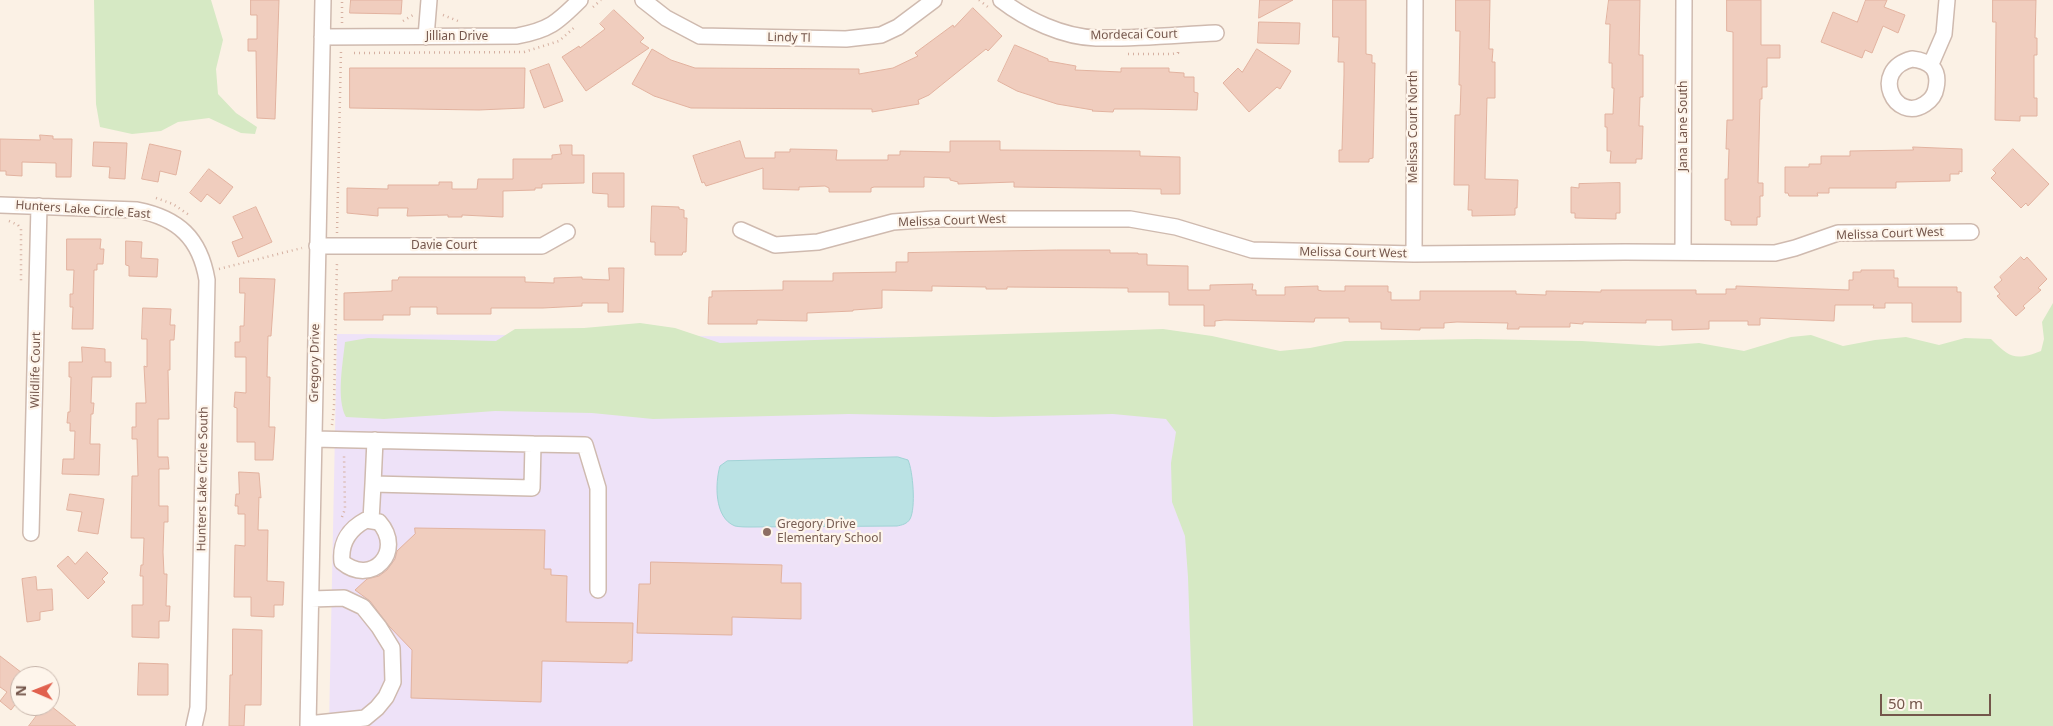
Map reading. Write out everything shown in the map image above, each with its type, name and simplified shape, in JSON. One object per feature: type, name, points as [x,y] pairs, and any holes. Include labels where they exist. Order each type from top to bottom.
[{"type":"street","name":"Gregory Drive","points":[[308,725],[314,439],[313,247],[323,0]]},
{"type":"street","name":"Jillian Drive","points":[[322,37],[482,38],[516,36],[539,32],[560,20],[580,0]]},
{"type":"street","name":"Lindy Tl","points":[[643,0],[666,18],[700,36],[846,39],[881,35],[898,27],[934,0]]},
{"type":"street","name":"Mordecai Court","points":[[1001,0],[1036,22],[1066,32],[1095,38],[1216,33]]},
{"type":"street","name":"Melissa Court North","points":[[1414,254],[1415,0]]},
{"type":"street","name":"Jana Lane South","points":[[1683,252],[1684,0]]},
{"type":"street","points":[[1931,64],[1944,34],[1948,0]]},
{"type":"street","points":[[426,37],[428,7]]},
{"type":"street","name":"Hunters Lake Circle East","points":[[3,205],[137,210],[156,214],[178,226],[188,236]]},
{"type":"street","name":"Wildlife Court","points":[[31,533],[39,206]]},
{"type":"street","name":"Melissa Court West","points":[[740,230],[775,245],[818,242],[893,222],[934,219],[1130,219],[1176,227],[1252,250],[1414,254],[1775,253],[1838,233],[1971,232]]},
{"type":"street","name":"Davie Court","points":[[313,247],[542,246],[567,232]]},
{"type":"street","name":"Hunters Lake Circle South","points":[[188,236],[199,254],[206,280],[198,708],[194,726]]},
{"type":"street","points":[[314,439],[585,444],[598,488],[598,590]]},
{"type":"street","points":[[371,520],[375,440]]},
{"type":"street","points":[[374,484],[532,488],[533,444]]},
{"type":"street","points":[[308,725],[366,718],[378,708],[393,682],[392,648],[379,627],[363,607],[344,598],[311,599]]},
{"type":"path","points":[[394,21],[402,22],[428,7],[461,22]]},
{"type":"path","points":[[342,24],[348,23]]},
{"type":"path","points":[[152,198],[173,204],[191,217]]},
{"type":"path","points":[[3,205],[7,219],[21,229],[21,287]]},
{"type":"path","points":[[219,269],[313,247]]},
{"type":"path","points":[[217,262],[221,276]]},
{"type":"shaded area","name":"Gregory Drive Elementary School","points":[[337,334],[1200,339],[1201,726],[329,726]]},
{"type":"green space","points":[[94,0],[211,0],[223,40],[216,69],[218,94],[236,113],[257,127],[255,134],[241,133],[209,118],[178,122],[161,131],[132,134],[100,127],[96,104]]},
{"type":"green space","points":[[2053,303],[2053,726],[1193,726],[1185,536],[1172,502],[1171,463],[1176,432],[1166,419],[1113,414],[993,417],[849,414],[653,419],[592,413],[495,411],[384,419],[346,417],[341,400],[345,342],[368,338],[496,341],[515,329],[584,328],[640,323],[675,328],[720,343],[1163,329],[1212,336],[1280,351],[1310,348],[1345,341],[1477,339],[1582,341],[1659,346],[1699,343],[1744,351],[1791,337],[1811,335],[1843,346],[1906,337],[1939,345],[1965,338],[1991,339],[2008,354],[2019,357],[2041,351],[2044,339],[2042,322]]},
{"type":"water","points":[[898,457],[908,460],[913,489],[912,514],[909,521],[901,525],[739,527],[728,522],[720,508],[717,490],[718,473],[720,466],[727,461]]},
{"type":"building","points":[[251,0],[279,0],[275,119],[257,118],[256,51],[248,51],[248,39],[257,39],[257,15],[251,15]]},
{"type":"building","points":[[351,0],[402,0],[401,14],[350,13]]},
{"type":"building","points":[[1260,0],[1293,0],[1259,18]]},
{"type":"building","points":[[1333,0],[1366,0],[1366,54],[1372,55],[1372,63],[1375,63],[1373,158],[1369,159],[1369,162],[1339,162],[1339,150],[1342,150],[1344,62],[1338,62],[1339,37],[1333,37]]},
{"type":"building","points":[[1456,0],[1490,0],[1489,49],[1493,49],[1492,62],[1495,62],[1495,98],[1487,98],[1485,179],[1518,180],[1515,215],[1472,216],[1472,210],[1468,210],[1469,185],[1454,185],[1455,115],[1460,115],[1461,85],[1459,85],[1460,31],[1456,31]]},
{"type":"building","points":[[1609,0],[1640,0],[1639,55],[1643,55],[1643,97],[1640,97],[1639,126],[1643,126],[1642,159],[1636,159],[1636,163],[1610,163],[1611,151],[1607,151],[1605,114],[1613,114],[1614,88],[1612,88],[1612,63],[1609,63],[1610,24],[1606,24]]},
{"type":"building","points":[[1727,0],[1761,0],[1761,45],[1780,45],[1780,58],[1767,58],[1767,87],[1762,87],[1762,99],[1760,99],[1758,183],[1763,183],[1763,196],[1760,196],[1760,217],[1757,217],[1757,225],[1731,225],[1731,221],[1725,220],[1725,179],[1728,179],[1729,149],[1726,149],[1727,120],[1733,120],[1733,32],[1727,31]]},
{"type":"building","points":[[1866,0],[1887,0],[1884,7],[1905,15],[1898,33],[1883,26],[1872,53],[1865,50],[1862,58],[1821,42],[1833,12],[1857,22]]},
{"type":"building","points":[[1993,0],[2036,0],[2035,38],[2037,38],[2037,55],[2034,55],[2034,98],[2037,98],[2037,116],[2020,116],[2020,121],[1995,120],[1996,22],[1993,22]]},
{"type":"building","points":[[973,8],[1002,36],[988,51],[986,49],[929,95],[918,100],[919,104],[872,112],[872,109],[691,108],[654,96],[632,84],[652,49],[671,60],[695,68],[859,69],[859,74],[893,68],[918,56],[915,53],[953,25],[954,27]]},
{"type":"building","points":[[614,10],[644,38],[640,42],[649,48],[586,91],[562,57],[579,46],[580,48],[605,29],[600,24]]},
{"type":"building","points":[[1259,22],[1300,23],[1299,44],[1258,43]]},
{"type":"building","points":[[1015,45],[1048,59],[1048,61],[1076,66],[1075,70],[1121,72],[1121,68],[1169,68],[1169,72],[1184,73],[1184,77],[1194,77],[1194,92],[1198,93],[1197,110],[1114,109],[1113,112],[1092,111],[1057,104],[1017,91],[998,81]]},
{"type":"building","points":[[1257,49],[1291,71],[1280,89],[1277,87],[1249,112],[1223,83],[1238,68],[1242,72]]},
{"type":"building","points":[[549,64],[563,101],[544,108],[530,71]]},
{"type":"building","points":[[350,68],[525,68],[524,108],[479,110],[350,108]]},
{"type":"building","points":[[40,135],[53,136],[53,139],[72,139],[71,177],[56,177],[56,163],[22,162],[22,176],[6,175],[6,171],[0,171],[0,139],[40,140]]},
{"type":"building","points":[[740,141],[745,158],[775,158],[775,152],[790,152],[790,149],[837,150],[836,160],[888,160],[888,155],[900,155],[900,151],[950,152],[950,141],[1000,141],[1000,150],[1140,151],[1140,156],[1180,157],[1180,194],[1161,194],[1161,189],[1014,187],[1014,182],[958,184],[958,182],[950,180],[950,178],[924,177],[924,187],[874,187],[871,188],[871,192],[829,192],[829,188],[825,186],[799,187],[799,190],[763,189],[763,168],[706,186],[704,182],[702,183],[693,156]]},
{"type":"building","points":[[94,142],[127,143],[125,179],[109,178],[110,167],[93,166]]},
{"type":"building","points":[[150,144],[181,151],[176,175],[160,171],[158,182],[142,179]]},
{"type":"building","points":[[560,145],[572,145],[572,155],[584,155],[584,183],[542,184],[542,188],[535,188],[535,190],[503,191],[503,217],[462,215],[462,217],[448,217],[448,215],[407,216],[408,208],[378,208],[378,216],[347,213],[347,188],[388,189],[388,185],[439,185],[439,182],[452,182],[452,189],[477,189],[478,179],[513,179],[513,159],[552,159],[552,155],[561,154]]},
{"type":"building","points":[[1913,147],[1962,149],[1962,172],[1950,174],[1950,181],[1896,182],[1896,188],[1829,188],[1829,193],[1817,193],[1818,196],[1789,196],[1788,193],[1785,193],[1785,167],[1809,167],[1809,164],[1821,164],[1821,156],[1850,156],[1850,151],[1913,150]]},
{"type":"building","points":[[2013,149],[2049,184],[2028,206],[2026,203],[2021,208],[1991,178],[1996,173],[1993,170]]},
{"type":"building","points":[[209,169],[233,187],[220,204],[207,194],[201,202],[190,193]]},
{"type":"building","points":[[593,173],[624,173],[624,207],[608,207],[608,194],[593,193]]},
{"type":"building","points":[[1620,183],[1620,213],[1616,213],[1616,219],[1575,218],[1575,213],[1571,213],[1571,187],[1579,188],[1579,184]]},
{"type":"building","points":[[652,206],[679,207],[679,209],[684,210],[684,218],[687,218],[686,252],[683,252],[682,255],[655,255],[655,242],[651,242]]},
{"type":"building","points":[[256,207],[272,242],[238,257],[232,242],[243,238],[233,217]]},
{"type":"building","points":[[67,239],[101,239],[100,249],[104,249],[103,264],[97,264],[97,270],[94,270],[93,329],[72,329],[73,307],[70,307],[70,294],[73,294],[74,270],[67,270]]},
{"type":"building","points":[[126,241],[142,242],[141,258],[158,259],[157,277],[129,276],[129,266],[126,265]]},
{"type":"building","points":[[1110,250],[1110,253],[1147,254],[1147,265],[1188,266],[1188,290],[1210,290],[1210,285],[1253,284],[1252,290],[1256,290],[1256,295],[1285,295],[1285,287],[1318,286],[1318,290],[1322,291],[1345,291],[1345,286],[1388,286],[1388,292],[1391,292],[1391,300],[1420,300],[1420,291],[1516,291],[1516,294],[1546,295],[1546,291],[1601,292],[1601,290],[1696,290],[1696,294],[1726,294],[1726,289],[1736,289],[1736,286],[1849,290],[1849,280],[1853,280],[1853,272],[1861,272],[1861,270],[1894,270],[1894,278],[1898,278],[1898,287],[1957,287],[1957,292],[1961,292],[1961,322],[1912,322],[1912,303],[1885,303],[1885,308],[1873,308],[1874,305],[1835,305],[1834,321],[1760,318],[1760,325],[1748,325],[1748,321],[1709,321],[1709,329],[1672,330],[1672,320],[1646,320],[1646,323],[1583,322],[1583,324],[1570,323],[1570,327],[1519,327],[1519,329],[1507,329],[1508,323],[1457,322],[1444,323],[1444,328],[1420,328],[1420,330],[1381,329],[1381,322],[1349,322],[1349,318],[1315,318],[1314,322],[1224,320],[1215,321],[1215,326],[1204,326],[1204,305],[1169,305],[1169,292],[1128,292],[1128,288],[1007,287],[1007,289],[986,289],[986,287],[932,286],[932,291],[882,290],[882,308],[807,313],[807,321],[757,320],[757,324],[708,324],[709,297],[712,297],[712,291],[783,290],[783,281],[833,281],[833,273],[896,272],[896,262],[908,262],[908,253]]},
{"type":"building","points":[[2021,257],[2024,260],[2027,257],[2047,279],[2038,288],[2041,290],[2023,306],[2025,308],[2016,316],[1997,296],[2000,294],[1994,287],[2002,280],[2000,277]]},
{"type":"building","points":[[609,268],[624,268],[623,312],[608,312],[608,303],[582,303],[582,306],[543,308],[491,308],[491,314],[437,314],[437,307],[410,307],[410,315],[383,315],[383,320],[344,320],[344,293],[392,291],[392,280],[398,280],[399,277],[525,277],[525,282],[554,283],[554,278],[582,277],[582,279],[609,280]]},
{"type":"building","points":[[240,278],[275,279],[271,336],[268,336],[267,377],[270,377],[269,427],[275,427],[273,460],[255,460],[255,442],[237,442],[237,408],[234,407],[235,392],[246,393],[246,357],[235,357],[235,342],[240,342],[240,326],[244,326],[245,293],[240,293]]},
{"type":"building","points":[[143,308],[171,309],[170,325],[175,325],[174,340],[170,340],[170,370],[168,370],[169,419],[158,419],[158,457],[168,457],[169,469],[159,469],[159,506],[168,506],[168,522],[164,522],[163,552],[164,574],[167,574],[166,606],[170,606],[169,621],[159,621],[159,638],[132,637],[132,605],[143,605],[143,576],[140,576],[141,565],[143,565],[144,538],[131,538],[132,476],[138,476],[137,439],[132,439],[132,427],[136,427],[136,403],[146,403],[144,366],[147,367],[147,339],[142,339]]},
{"type":"building","points":[[82,347],[105,349],[105,362],[111,362],[111,377],[92,377],[91,403],[94,403],[93,414],[91,414],[90,444],[100,444],[99,475],[62,474],[63,459],[74,459],[75,431],[70,431],[70,423],[67,423],[68,412],[70,412],[71,377],[69,377],[69,362],[82,362]]},
{"type":"building","points":[[239,472],[259,473],[261,498],[259,497],[258,530],[268,530],[267,581],[284,582],[283,605],[274,605],[274,617],[251,616],[251,597],[234,597],[235,545],[245,546],[245,514],[238,514],[238,506],[235,506],[236,494],[239,494]]},
{"type":"building","points":[[70,494],[104,499],[98,534],[78,531],[82,512],[67,510]]},
{"type":"building","points":[[415,528],[545,530],[544,569],[551,569],[551,575],[567,576],[566,622],[633,623],[632,661],[628,661],[628,663],[542,661],[541,702],[411,698],[412,650],[389,626],[370,601],[355,590],[367,579],[379,576],[387,570],[395,559],[397,551],[415,534]]},
{"type":"building","points":[[87,552],[108,573],[102,579],[105,582],[88,599],[57,566],[68,556],[75,564]]},
{"type":"building","points":[[651,562],[782,565],[781,583],[801,583],[801,619],[732,617],[732,635],[637,633],[639,584],[650,584]]},
{"type":"building","points":[[36,577],[37,590],[52,589],[53,610],[40,612],[40,620],[27,622],[22,579]]},
{"type":"building","points":[[233,629],[262,630],[261,705],[245,705],[244,726],[229,726]]},
{"type":"building","points":[[0,656],[13,666],[10,666],[10,709],[0,701],[7,692],[0,687]]},
{"type":"building","points":[[139,663],[168,664],[168,695],[138,695]]},
{"type":"building","points":[[60,713],[76,726],[29,726],[36,716],[60,716]]},
{"type":"place","name":"Gregory Drive Elementary School","points":[[767,532]]}]
